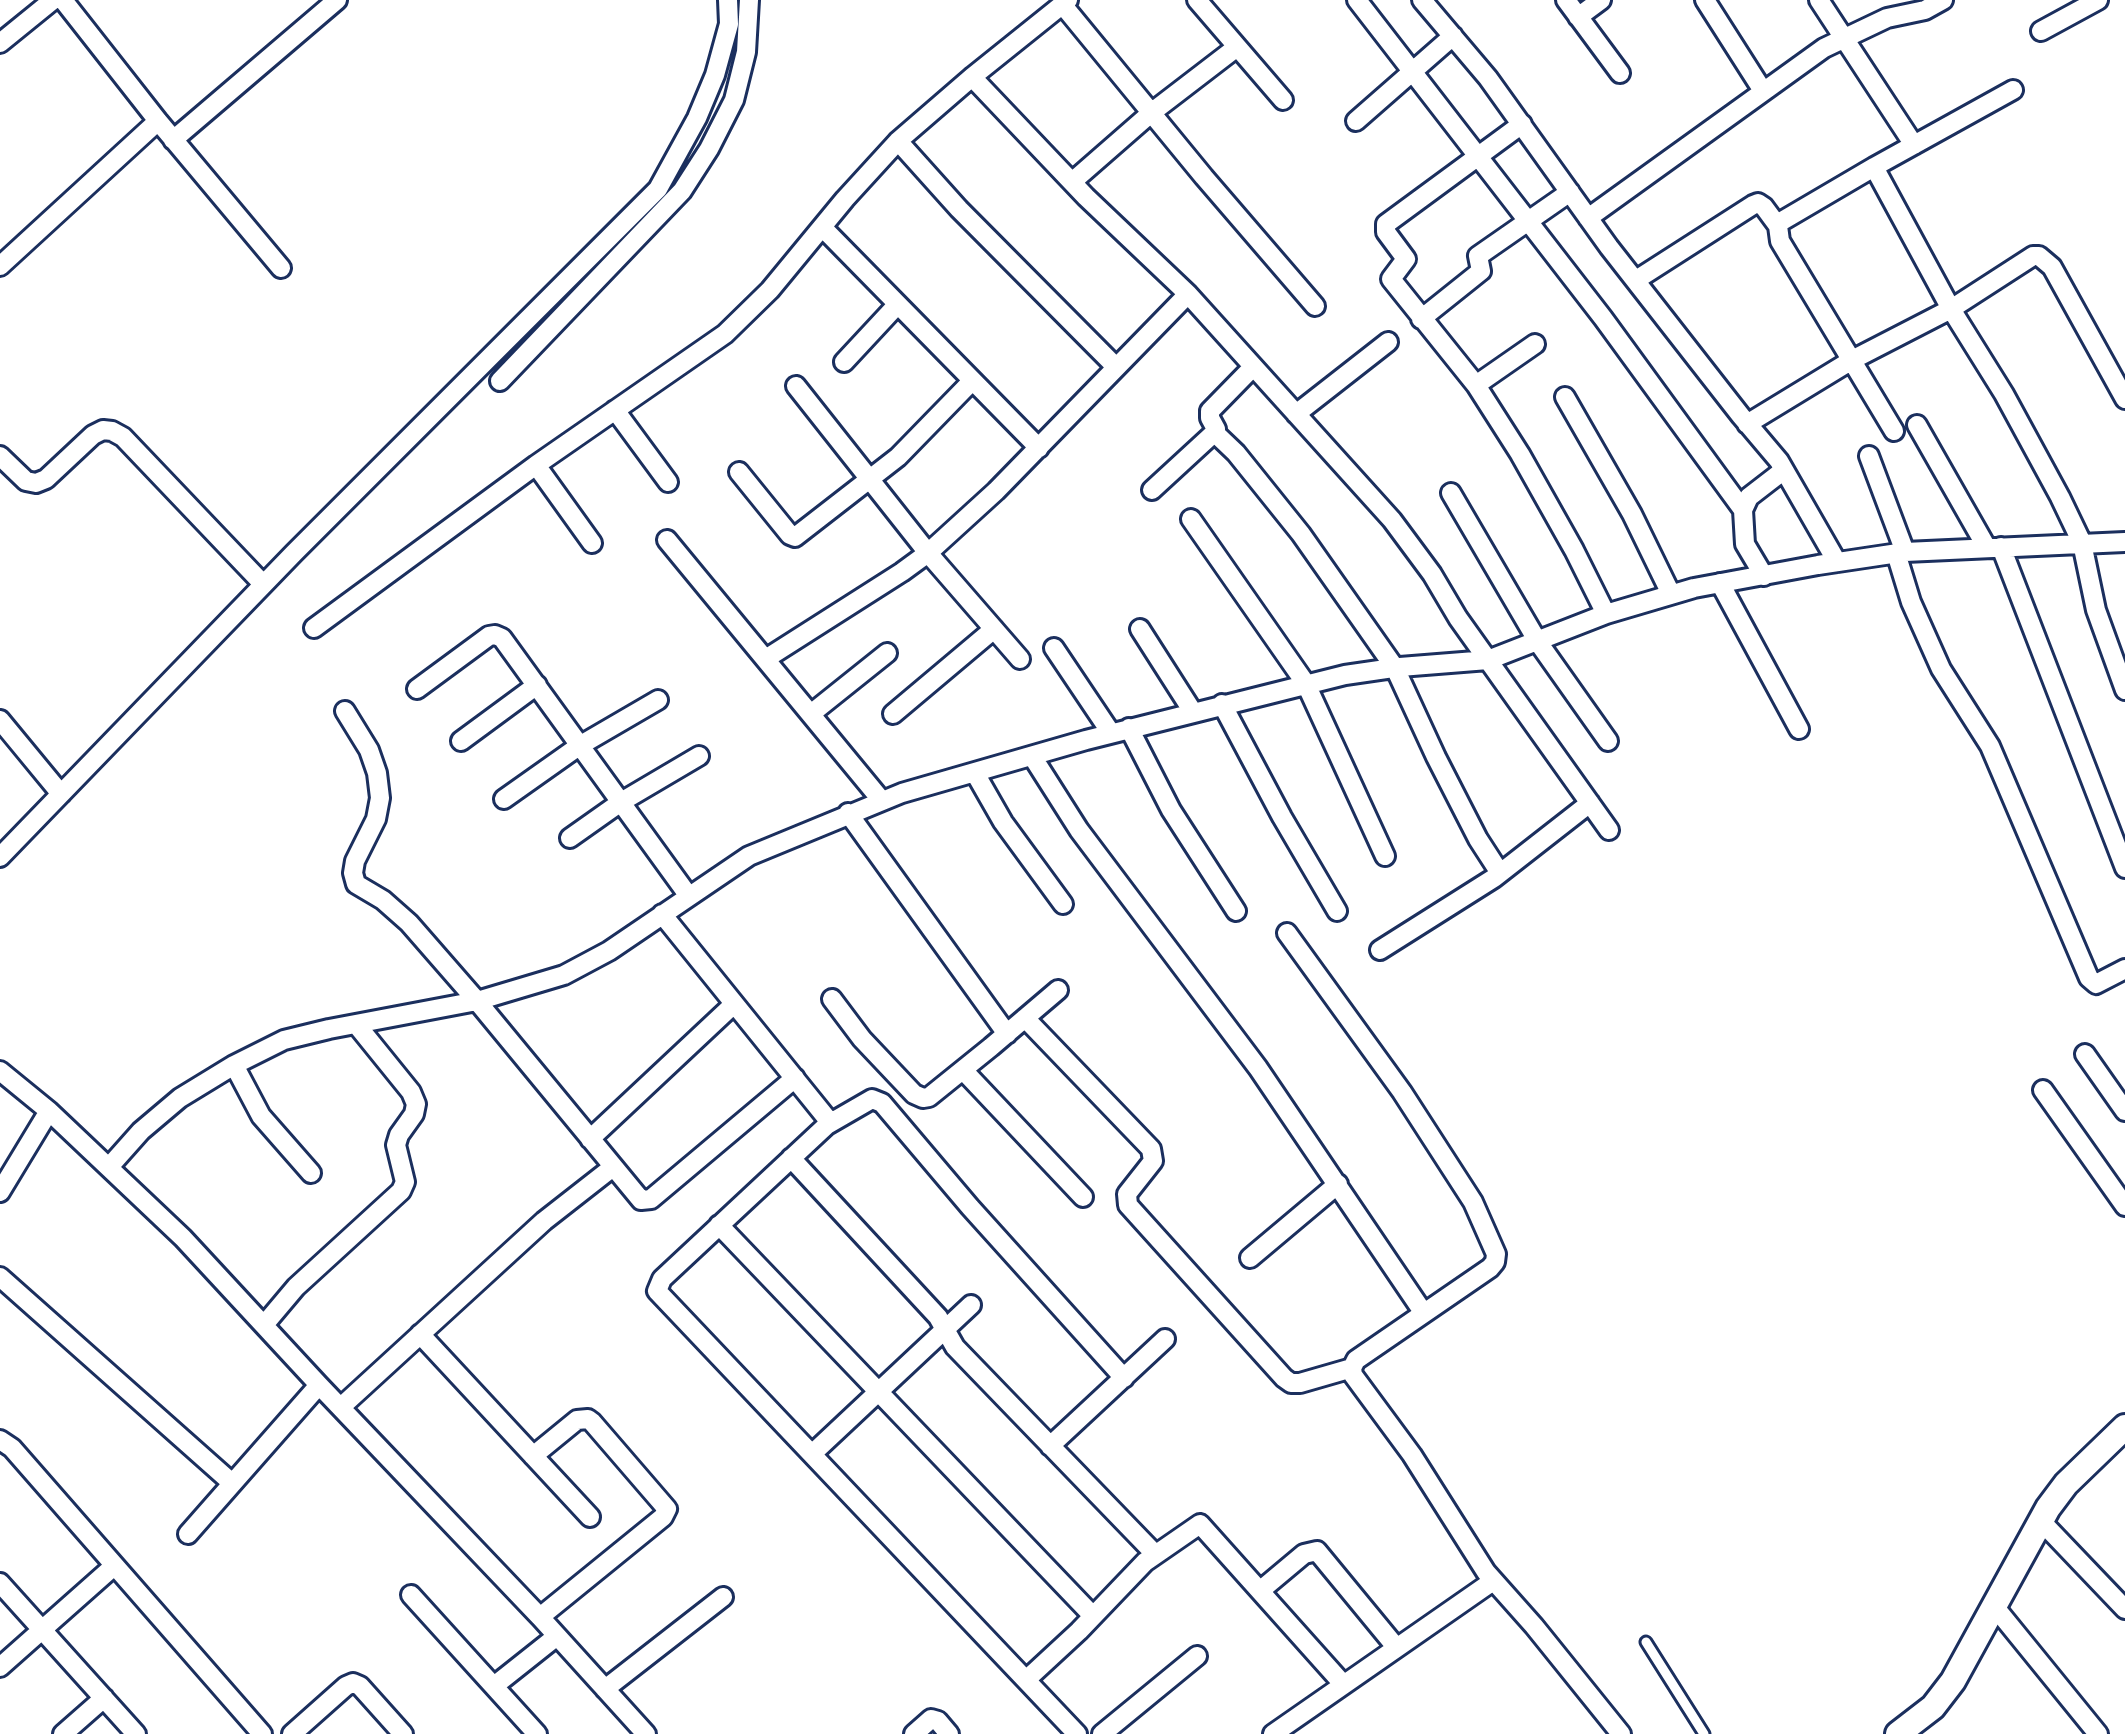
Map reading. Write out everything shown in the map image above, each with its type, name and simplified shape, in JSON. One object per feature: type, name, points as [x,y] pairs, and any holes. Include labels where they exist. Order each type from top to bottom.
[{"type":"street","points":[[0,43],[53,0]]},
{"type":"street","points":[[63,0],[173,140],[281,268]]},
{"type":"street","points":[[173,140],[337,0]]},
{"type":"street","points":[[0,857],[263,584],[658,189],[697,118],[715,75],[729,24],[728,0]]},
{"type":"street","points":[[500,381],[682,191],[709,149],[734,100],[746,52],[749,0]]},
{"type":"street","points":[[1197,0],[1283,100]]},
{"type":"street","points":[[1357,0],[1610,326],[1743,510]]},
{"type":"street","points":[[1422,0],[1488,78],[1588,218],[1784,470],[1837,562]]},
{"type":"street","points":[[1566,0],[1620,73]]},
{"type":"street","points":[[1578,17],[1601,0]]},
{"type":"street","points":[[1705,0],[1763,91]]},
{"type":"street","points":[[1819,0],[1914,145]]},
{"type":"street","points":[[2041,31],[2098,0]]},
{"type":"street","points":[[314,628],[536,465],[725,334],[770,290],[845,199],[898,141],[1065,2],[1151,113],[1315,306]]},
{"type":"street","points":[[1588,218],[1824,48],[1887,18],[1933,3]]},
{"type":"street","points":[[1356,121],[1453,36]]},
{"type":"street","points":[[1072,182],[1151,113],[1237,47]]},
{"type":"street","points":[[972,77],[1072,182],[1188,294],[1392,520],[1609,830]]},
{"type":"street","points":[[1778,226],[1874,167],[2013,90]]},
{"type":"street","points":[[0,266],[158,121]]},
{"type":"street","points":[[1522,124],[1389,221],[1384,228],[1406,259],[1391,276],[1392,282],[1476,385],[1537,484],[1606,614]]},
{"type":"street","points":[[898,141],[969,219],[1116,367]]},
{"type":"street","points":[[1874,167],[1951,309],[2040,457],[2082,543],[2096,610],[2125,690]]},
{"type":"street","points":[[1421,319],[1480,273],[1482,269],[1478,256],[1570,192]]},
{"type":"street","points":[[1636,280],[1758,203],[1778,226],[1780,241],[1894,431]]},
{"type":"street","points":[[823,228],[1039,448]]},
{"type":"street","points":[[1747,424],[1852,360],[1951,309],[2033,256],[2043,258],[2052,267],[2125,399]]},
{"type":"street","points":[[767,658],[928,553],[1039,448],[1188,294]]},
{"type":"street","points":[[844,362],[897,305]]},
{"type":"street","points":[[1296,414],[1388,342]]},
{"type":"street","points":[[1476,385],[1535,344]]},
{"type":"street","points":[[1152,490],[1214,432],[1216,429],[1210,411],[1253,367]]},
{"type":"street","points":[[739,472],[790,535],[795,537],[898,457],[972,381]]},
{"type":"street","points":[[796,386],[928,553],[1020,659]]},
{"type":"street","points":[[1565,397],[1632,514],[1671,594]]},
{"type":"street","points":[[615,410],[668,482]]},
{"type":"street","points":[[1917,425],[1994,548],[2125,868]]},
{"type":"street","points":[[0,456],[26,481],[36,483],[46,479],[93,435],[103,430],[112,431],[123,437],[263,584]]},
{"type":"street","points":[[1214,432],[1236,453],[1301,534],[1395,668],[1436,757],[1478,839],[1500,873]]},
{"type":"street","points":[[1869,456],[1900,553],[1911,602],[1941,669],[1990,746],[2089,978],[2096,984],[2125,969]]},
{"type":"street","points":[[536,465],[592,543]]},
{"type":"street","points":[[1764,576],[1745,544],[1743,510],[1749,497],[1784,470]]},
{"type":"street","points":[[1451,493],[1538,642],[1608,741]]},
{"type":"street","points":[[1191,519],[1306,684],[1385,856]]},
{"type":"street","points":[[667,540],[882,801]]},
{"type":"street","points":[[109,1167],[141,1131],[180,1098],[234,1065],[284,1040],[477,1001],[584,966],[749,856],[882,801],[1120,731],[1306,684],[1395,668],[1488,660],[1606,614],[1720,583],[1900,553],[2125,542]]},
{"type":"street","points":[[1720,583],[1799,729]]},
{"type":"street","points":[[893,714],[994,629]]},
{"type":"street","points":[[1140,629],[1193,712]]},
{"type":"street","points":[[417,689],[495,635],[502,638],[688,895]]},
{"type":"street","points":[[1054,648],[1120,731],[1236,911]]},
{"type":"street","points":[[812,713],[887,653]]},
{"type":"street","points":[[461,741],[537,685]]},
{"type":"street","points":[[504,799],[579,746],[658,700]]},
{"type":"street","points":[[1222,704],[1282,817],[1337,911]]},
{"type":"street","points":[[345,711],[369,750],[377,773],[380,798],[376,819],[355,861],[353,873],[356,884],[398,911],[477,1001],[641,1200],[647,1201],[795,1078]]},
{"type":"street","points":[[0,720],[61,794]]},
{"type":"street","points":[[570,838],[621,802],[699,756]]},
{"type":"street","points":[[1032,756],[1079,830],[1258,1068],[1423,1312]]},
{"type":"street","points":[[975,773],[1003,822],[1063,904]]},
{"type":"street","points":[[1380,950],[1500,873],[1590,803]]},
{"type":"street","points":[[848,813],[1007,1034]]},
{"type":"street","points":[[662,914],[827,1117],[827,1125]]},
{"type":"street","points":[[1287,933],[1410,1104],[1473,1202],[1493,1245],[1495,1262],[1490,1268],[1356,1360],[1353,1375],[1412,1455],[1493,1581],[1534,1626],[1621,1734]]},
{"type":"street","points":[[832,999],[862,1039],[919,1098],[929,1097],[1058,990]]},
{"type":"street","points":[[590,1139],[734,1004]]},
{"type":"street","points":[[1025,1018],[1151,1149],[1153,1161],[1127,1194],[1128,1205],[1284,1378],[1291,1383],[1300,1383],[1352,1368]]},
{"type":"street","points":[[264,1325],[296,1287],[401,1191],[405,1182],[396,1145],[399,1135],[414,1114],[416,1104],[411,1092],[356,1024]]},
{"type":"street","points":[[2085,1054],[2125,1111]]},
{"type":"street","points":[[234,1065],[261,1116],[311,1173]]},
{"type":"street","points":[[963,1070],[1083,1197]]},
{"type":"street","points":[[0,1071],[49,1111],[183,1238],[646,1734]]},
{"type":"street","points":[[2043,1090],[2125,1206]]},
{"type":"street","points":[[1077,1734],[657,1291],[662,1279],[827,1125],[872,1099],[882,1103],[970,1207],[1124,1378]]},
{"type":"street","points":[[3,1181],[49,1111]]},
{"type":"street","points":[[791,1158],[938,1317],[955,1347],[1155,1554]]},
{"type":"street","points":[[341,1407],[544,1221],[613,1167]]},
{"type":"street","points":[[1250,1258],[1338,1184]]},
{"type":"street","points":[[719,1225],[1093,1616]]},
{"type":"street","points":[[0,1277],[232,1483]]},
{"type":"street","points":[[812,1454],[971,1305]]},
{"type":"street","points":[[420,1334],[590,1517]]},
{"type":"street","points":[[1050,1446],[1165,1339]]},
{"type":"street","points":[[188,1534],[319,1385]]},
{"type":"street","points":[[533,1456],[577,1420],[588,1419],[667,1509],[663,1517],[540,1617]]},
{"type":"street","points":[[1898,1734],[1942,1696],[2041,1521],[2066,1484],[2125,1427]]},
{"type":"street","points":[[0,1440],[12,1448],[262,1734]]},
{"type":"street","points":[[2041,1521],[2125,1609]]},
{"type":"street","points":[[1026,1680],[1155,1554],[1195,1525],[1202,1525],[1343,1684]]},
{"type":"street","points":[[1261,1590],[1304,1554],[1317,1551],[1396,1647]]},
{"type":"street","points":[[0,1667],[114,1566]]},
{"type":"street","points":[[1273,1734],[1493,1581]]},
{"type":"street","points":[[0,1583],[136,1734]]},
{"type":"street","points":[[411,1595],[537,1734]]},
{"type":"street","points":[[605,1689],[723,1597]]},
{"type":"street","points":[[1994,1606],[2098,1734]]},
{"type":"street","points":[[494,1686],[557,1636]]},
{"type":"street","points":[[1102,1734],[1197,1656]]},
{"type":"street","points":[[292,1734],[353,1683],[360,1686],[403,1734]]},
{"type":"street","points":[[63,1734],[104,1698]]},
{"type":"street","points":[[914,1734],[931,1719],[938,1721],[949,1734]]},
{"type":"lane","points":[[1646,1642],[1704,1734]]}]
